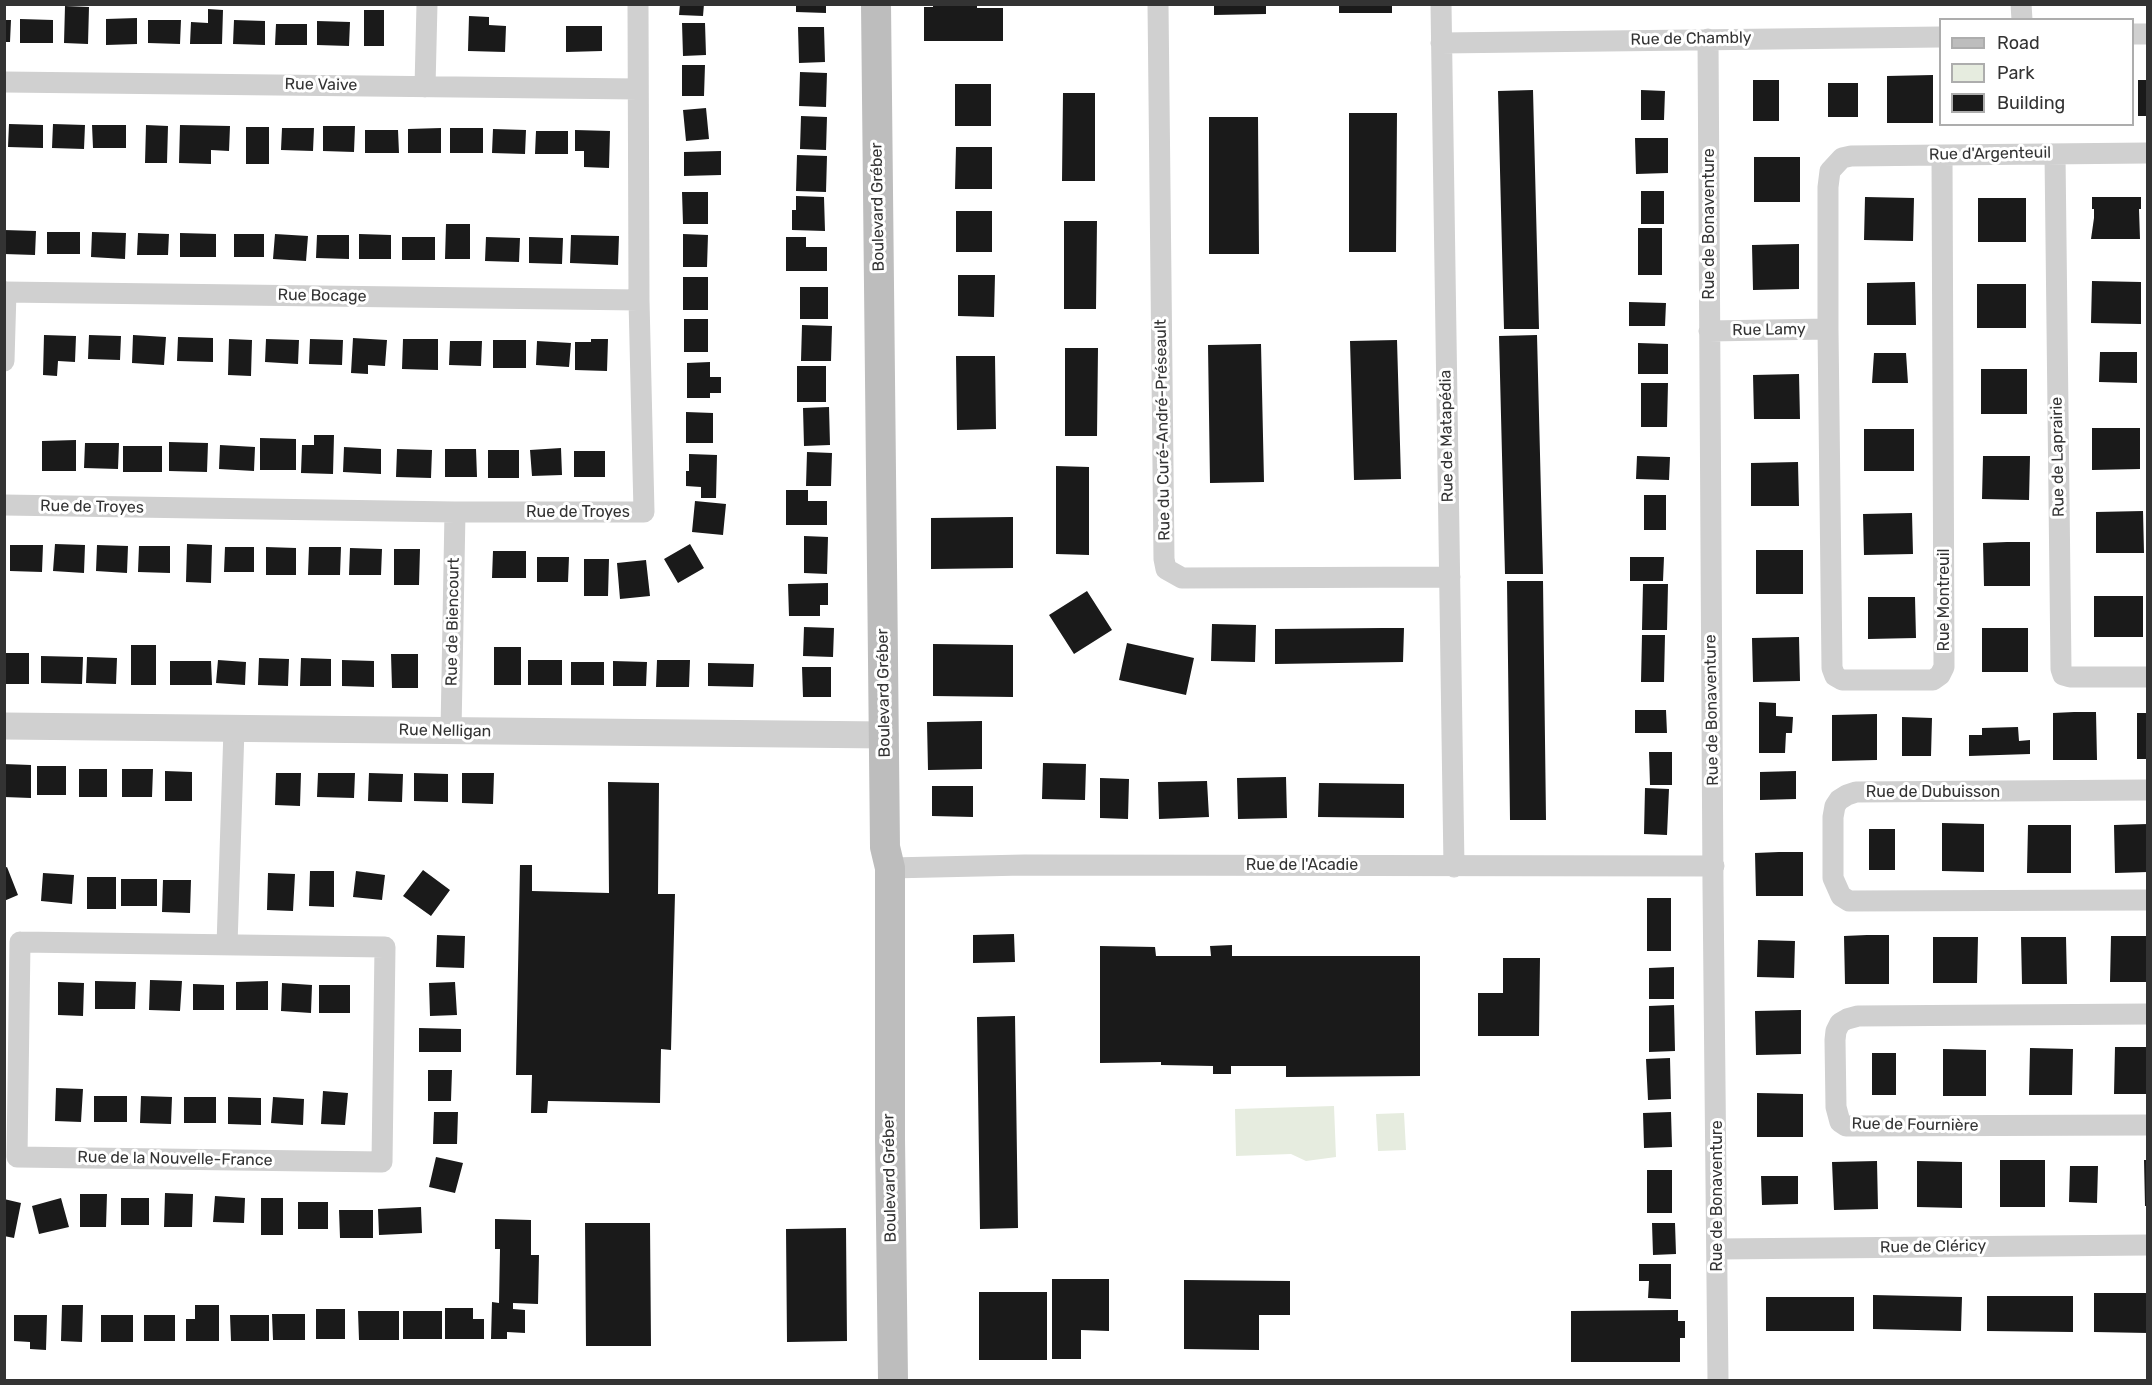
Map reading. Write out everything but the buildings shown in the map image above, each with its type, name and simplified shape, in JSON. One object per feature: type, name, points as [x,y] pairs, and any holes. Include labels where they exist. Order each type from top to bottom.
[{"type":"main road","name":"Boulevard Gréber","points":[[876,4],[885,847],[890,868],[893,1380]]},
{"type":"street","points":[[425,87],[427,4]]},
{"type":"street","name":"Rue de Troyes","points":[[4,505],[455,512],[644,512],[639,300],[638,4]]},
{"type":"street","name":"Rue du Curé-André-Préseault","points":[[1158,4],[1164,559],[1166,569],[1182,578],[1450,577]]},
{"type":"street","name":"Rue de Matapédia","points":[[1441,4],[1454,867]]},
{"type":"street","name":"Rue de Chambly","points":[[1441,43],[1939,37]]},
{"type":"street","name":"Rue de Bonaventure","points":[[1708,39],[1718,1380]]},
{"type":"street","name":"Rue Vaive","points":[[4,82],[638,89]]},
{"type":"street","name":"Rue d'Argenteuil","points":[[1835,164],[1842,158],[1851,156],[2148,153]]},
{"type":"street","name":"Rue de Laprairie","points":[[2055,154],[2061,669],[2063,675],[2070,677],[2148,677]]},
{"type":"street","name":"Rue Montreuil","points":[[1835,164],[1828,178],[1832,668],[1835,676],[1842,680],[1933,680],[1940,675],[1944,667],[1942,155]]},
{"type":"street","points":[[4,361],[5,292]]},
{"type":"street","name":"Rue Bocage","points":[[5,292],[639,300]]},
{"type":"street","name":"Rue Lamy","points":[[1709,331],[1828,329]]},
{"type":"street","name":"Rue de Biencourt","points":[[451,731],[455,512]]},
{"type":"street","name":"Rue Nelligan","points":[[4,726],[885,735]]},
{"type":"street","points":[[227,945],[234,729]]},
{"type":"street","name":"Rue de Dubuisson","points":[[2148,790],[1856,792],[1839,800],[1835,806],[1833,878],[1841,896],[1849,900],[2148,900]]},
{"type":"street","name":"Rue de l'Acadie","points":[[890,868],[1024,865],[1714,866]]},
{"type":"street","name":"Rue de la Nouvelle-France","points":[[20,942],[227,945],[385,947],[382,1162],[17,1157],[20,942]]},
{"type":"street","name":"Rue de Fournière","points":[[2148,1014],[1858,1016],[1840,1023],[1835,1040],[1836,1107],[1840,1122],[1846,1126],[2148,1125]]},
{"type":"street","name":"Rue de Cléricy","points":[[1718,1249],[2148,1245]]},
{"type":"green space","points":[[1334,1106],[1336,1157],[1306,1161],[1291,1154],[1236,1156],[1235,1109]]},
{"type":"green space","points":[[1404,1113],[1406,1150],[1378,1151],[1376,1114]]}]
